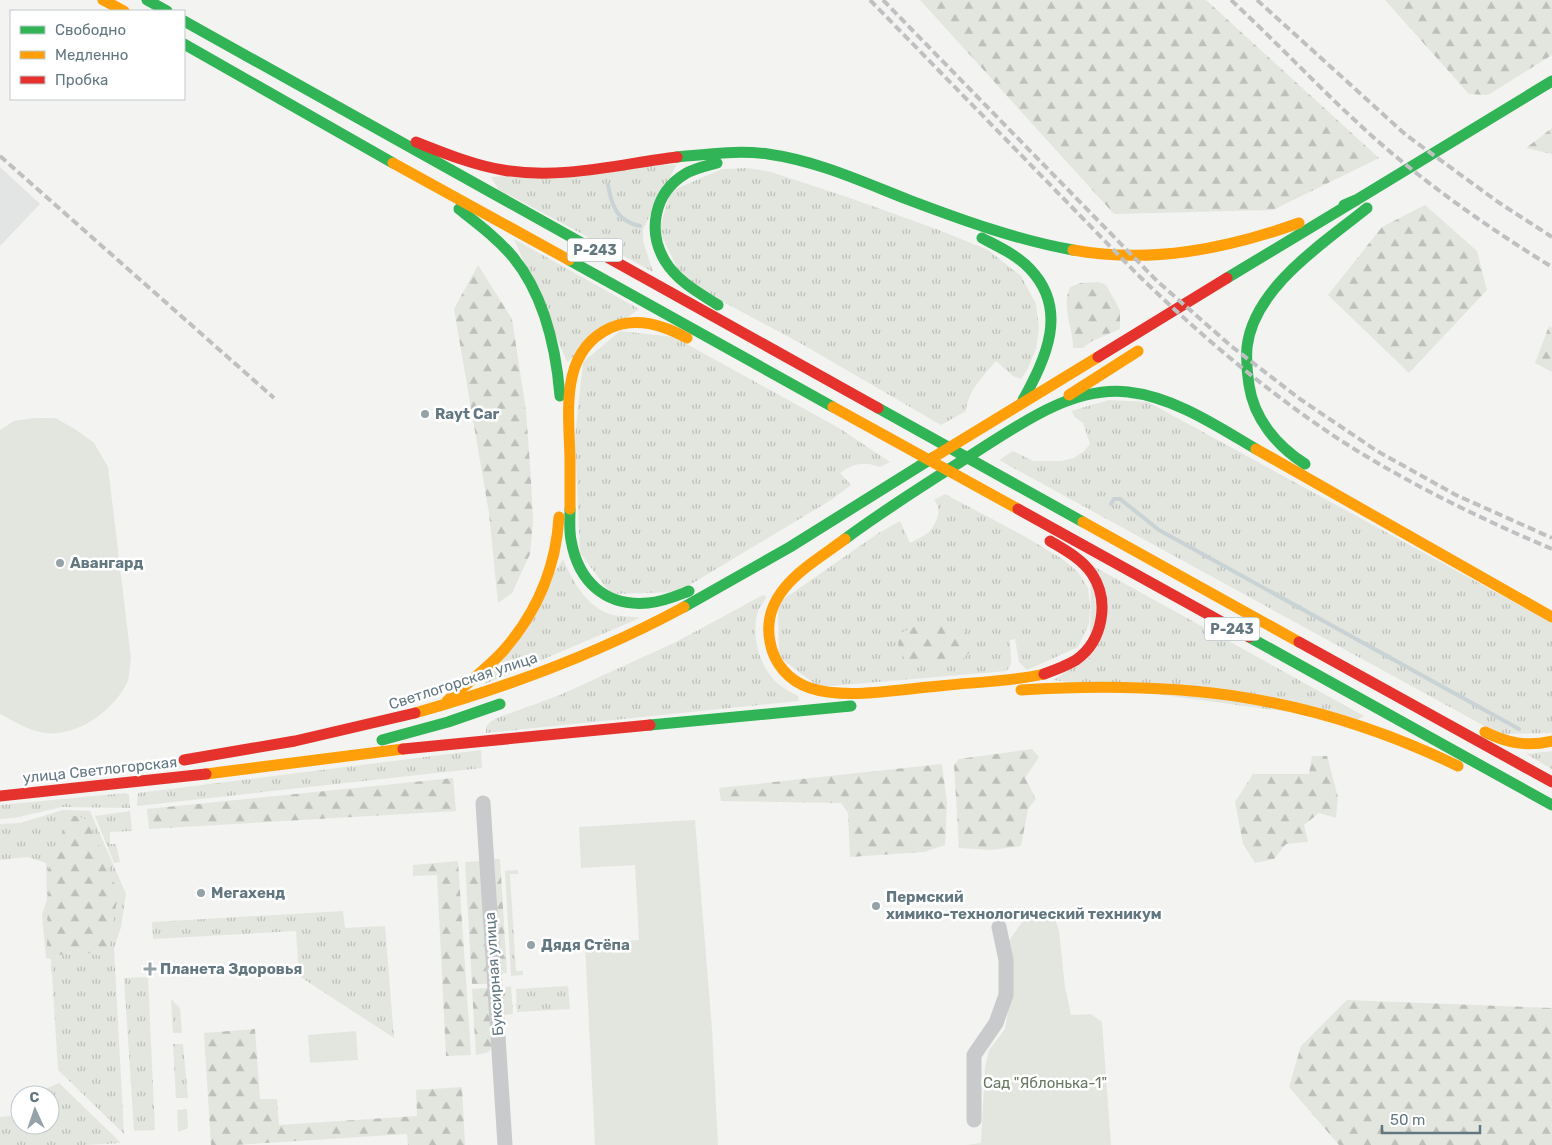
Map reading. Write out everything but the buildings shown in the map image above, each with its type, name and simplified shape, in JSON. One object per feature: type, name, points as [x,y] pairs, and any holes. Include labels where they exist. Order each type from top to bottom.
[{"type":"main road","points":[[103,0],[122,10]]},
{"type":"main road","points":[[147,0],[165,10]]},
{"type":"main road","name":"Р-243","points":[[185,22],[1552,782]]},
{"type":"main road","name":"Р-243","points":[[185,45],[427,182],[862,424],[1552,805]]},
{"type":"main road","points":[[1021,403],[1552,81]]},
{"type":"main road","points":[[363,122],[476,164],[517,172],[576,171],[712,153],[750,153],[786,158],[840,173],[972,224],[1050,246],[1122,256],[1161,255],[1204,250],[1245,242],[1276,232],[1358,199]]},
{"type":"main road","points":[[827,379],[761,331],[694,291],[672,270],[661,254],[657,244],[654,224],[664,194],[677,178],[699,166],[724,162],[754,162],[786,166],[854,188],[1002,247],[1029,266],[1044,289],[1052,318],[1052,332],[1043,363],[1021,403]]},
{"type":"main road","points":[[427,182],[501,243],[528,280],[538,300],[552,338],[557,358],[560,396],[559,522],[554,556],[544,587],[524,624],[503,651],[440,707]]},
{"type":"main road","points":[[1287,259],[1371,206],[1290,273],[1275,288],[1260,309],[1248,339],[1246,366],[1248,381],[1251,396],[1259,416],[1269,432],[1295,458],[1330,478]]},
{"type":"main road","points":[[814,531],[683,594],[654,603],[629,604],[617,601],[598,592],[579,567],[573,549],[570,509],[569,412],[571,384],[578,359],[588,344],[601,332],[610,327],[631,322],[651,324],[689,339],[786,394],[862,424]]},
{"type":"main road","points":[[798,560],[892,505],[1144,347]]},
{"type":"main road","points":[[1040,413],[1086,397],[1104,393],[1125,392],[1148,395],[1168,402],[1552,616]]},
{"type":"main road","name":"Светлогорская улица","points":[[177,761],[206,758],[358,728],[440,707],[549,670],[667,616],[722,586],[1021,403]]},
{"type":"main road","points":[[912,451],[993,508]]},
{"type":"main road","points":[[892,505],[801,571],[776,598],[770,614],[768,630],[770,644],[783,671],[796,682],[810,689],[824,693],[856,694],[1020,678],[1055,670],[1070,664],[1086,652],[1094,642],[1102,615],[1102,599],[1099,587],[1093,575],[1083,563],[1070,552],[1036,533]]},
{"type":"main road","points":[[1294,639],[1423,697]]},
{"type":"main road","points":[[203,774],[396,750],[941,697],[1073,687],[1128,686],[1164,688],[1255,699],[1304,709],[1347,722],[1396,738],[1448,761],[1552,817]]},
{"type":"main road","points":[[203,774],[361,746],[448,722],[512,700]]},
{"type":"main road","points":[[1472,725],[1513,745],[1539,745],[1552,741]]},
{"type":"main road","name":"улица Светлогорская","points":[[0,796],[203,774]]},
{"type":"street","name":"Буксирная улица","points":[[483,803],[505,1145]]},
{"type":"street","points":[[974,1120],[974,1055],[996,1023],[1006,995],[1006,960],[999,927]]},
{"type":"shaded area","points":[[0,167],[40,204],[0,246]]},
{"type":"green space","points":[[920,0],[1206,0],[1379,158],[1273,210],[1114,214]]},
{"type":"green space","points":[[1385,0],[1552,0],[1552,55],[1488,95],[1469,94]]},
{"type":"green space","points":[[1552,128],[1552,154],[1526,148]]},
{"type":"green space","points":[[677,164],[643,229],[643,241],[653,272],[498,189],[491,177]]},
{"type":"green space","points":[[748,168],[771,172],[850,198],[988,250],[1021,276],[1036,304],[1039,328],[1036,349],[1021,379],[1013,376],[996,361],[981,378],[969,397],[966,411],[941,425],[800,343],[697,288],[680,274],[659,230],[671,191],[722,169]]},
{"type":"green space","points":[[1425,205],[1477,251],[1487,290],[1409,373],[1328,295],[1382,227]]},
{"type":"green space","points":[[514,239],[639,309],[567,362]]},
{"type":"green space","points":[[478,265],[512,319],[526,411],[531,480],[533,521],[530,554],[512,593],[498,603],[489,513],[454,309]]},
{"type":"green space","points":[[1098,282],[1106,285],[1120,310],[1120,329],[1092,341],[1083,348],[1073,348],[1067,309],[1070,287],[1081,283]]},
{"type":"green space","points":[[1549,326],[1552,328],[1552,372],[1535,363]]},
{"type":"green space","points":[[620,331],[674,337],[839,428],[890,462],[880,467],[869,464],[854,465],[840,473],[851,485],[831,500],[678,592],[611,594],[580,553],[575,437],[583,362]]},
{"type":"green space","points":[[1109,400],[1148,402],[1552,623],[1552,733],[1499,734],[999,460],[1013,451],[1033,461],[1061,461],[1074,458],[1090,444],[1083,423],[1071,411]]},
{"type":"green space","name":"Авангард","points":[[34,418],[55,418],[75,429],[94,443],[108,467],[131,659],[127,682],[120,695],[112,704],[103,713],[81,726],[70,731],[58,733],[34,730],[0,714],[0,430],[14,421]]},
{"type":"green space","points":[[945,494],[1024,536],[1061,558],[1078,572],[1088,588],[1090,605],[1089,624],[1078,647],[1027,670],[1019,662],[1015,639],[1010,640],[1011,664],[1007,671],[819,687],[779,657],[778,603],[877,534],[900,521],[910,543],[925,535],[937,519],[938,509],[934,500]]},
{"type":"green space","points":[[563,559],[576,585],[596,607],[613,615],[640,618],[485,684]]},
{"type":"green space","points":[[1091,565],[1364,716],[1356,721],[1053,680],[1090,657]]},
{"type":"green space","points":[[763,595],[766,598],[758,611],[755,631],[762,662],[774,679],[798,696],[799,701],[486,733],[486,727],[497,718],[560,695],[676,642]]},
{"type":"green space","points":[[951,625],[967,633],[971,640],[972,650],[964,658],[910,663],[901,654],[898,643],[899,634],[913,627]]},
{"type":"green space","points":[[1032,749],[1039,757],[1025,778],[1036,799],[1028,809],[1021,846],[991,850],[959,848],[954,765],[959,759]]},
{"type":"green space","points":[[481,750],[482,768],[137,806],[138,793]]},
{"type":"green space","points":[[1552,751],[1552,769],[1526,754]]},
{"type":"green space","points":[[1312,756],[1327,756],[1338,797],[1336,818],[1319,813],[1304,825],[1308,842],[1286,844],[1274,859],[1255,863],[1243,844],[1235,802],[1253,774],[1309,774]]},
{"type":"green space","points":[[942,764],[947,803],[945,845],[924,852],[850,857],[848,813],[841,803],[721,801],[719,788]]},
{"type":"green space","points":[[453,778],[456,811],[149,829],[147,809]]},
{"type":"green space","points":[[126,793],[129,795],[130,808],[62,807],[14,818],[0,819],[0,805]]},
{"type":"green space","points":[[63,810],[90,811],[126,894],[121,927],[114,948],[124,1134],[58,1070],[51,959],[46,958],[42,914],[47,900],[46,863],[27,857],[0,860],[0,824],[20,823]]},
{"type":"green space","points":[[130,811],[132,831],[110,832],[110,844],[116,844],[120,862],[114,863],[95,816]]},
{"type":"green space","points":[[70,815],[84,818],[95,835],[118,893],[108,957],[88,953],[54,955],[47,950],[49,868],[53,850]]},
{"type":"green space","points":[[695,820],[712,1029],[718,1145],[595,1145],[585,944],[639,940],[635,865],[581,868],[579,827]]},
{"type":"green space","points":[[494,859],[500,859],[507,973],[501,974]]},
{"type":"green space","points":[[458,861],[471,1055],[446,1056],[437,875],[413,876],[413,865]]},
{"type":"green space","points":[[480,861],[487,984],[472,984],[465,862]]},
{"type":"green space","points":[[518,870],[518,874],[510,874],[516,971],[523,971],[523,975],[511,976],[505,871]]},
{"type":"green space","points":[[343,911],[345,928],[385,926],[394,1038],[299,976],[296,931],[153,939],[152,922]]},
{"type":"green space","name":"Сад \"Яблонька-1\"","points":[[1053,913],[1059,931],[1065,987],[1071,1015],[1091,1014],[1102,1022],[1111,1145],[966,1145],[981,1143],[985,1067],[989,1050],[1005,1029],[1011,996],[1008,942],[1025,918]]},
{"type":"green space","points":[[148,977],[155,1130],[134,1131],[124,978]]},
{"type":"green space","points":[[511,986],[513,1014],[503,1015],[502,991],[506,987]]},
{"type":"green space","points":[[568,986],[570,1009],[517,1012],[516,989]]},
{"type":"green space","points":[[488,988],[492,1046],[489,1052],[476,1055],[472,989]]},
{"type":"green space","points":[[171,999],[180,1008],[182,1033],[173,1033]]},
{"type":"green space","points":[[1347,1000],[1552,1008],[1552,1145],[1339,1145],[1289,1087],[1301,1046]]},
{"type":"green space","points":[[255,1029],[260,1099],[277,1099],[279,1125],[417,1116],[416,1090],[462,1087],[465,1145],[408,1145],[407,1134],[211,1145],[204,1033]]},
{"type":"green space","points":[[356,1031],[358,1060],[310,1063],[308,1035]]},
{"type":"green space","points":[[173,1044],[183,1044],[188,1098],[176,1098]]},
{"type":"green space","points":[[59,1083],[121,1143],[0,1145],[0,1117],[10,1116],[10,1135],[60,1135],[60,1085],[54,1085]]},
{"type":"green space","points":[[187,1109],[188,1128],[178,1132],[177,1110]]},
{"type":"waterway","points":[[608,185],[611,200],[617,212],[626,221],[640,226]]},
{"type":"waterway","points":[[1111,504],[1114,499],[1120,499],[1159,530],[1519,729]]},
{"type":"railway","points":[[870,0],[1138,275],[1185,319],[1260,383],[1313,422],[1391,471],[1471,512],[1552,549]]},
{"type":"railway","points":[[883,0],[1157,281],[1231,346],[1300,399],[1377,451],[1456,495],[1552,538]]},
{"type":"railway","points":[[1231,0],[1348,114],[1388,150],[1468,212],[1552,267]]},
{"type":"railway","points":[[1257,0],[1406,135],[1498,202],[1552,237]]},
{"type":"railway","points":[[0,156],[274,398]]},
{"type":"traffic: fast","points":[[147,0],[165,10]]},
{"type":"traffic: fast","points":[[185,22],[589,247]]},
{"type":"traffic: fast","points":[[185,45],[393,163]]},
{"type":"traffic: fast","points":[[1344,205],[1358,199],[1552,81]]},
{"type":"traffic: fast","points":[[677,157],[745,152],[787,157],[840,173],[990,229],[1031,241],[1073,250]]},
{"type":"traffic: fast","points":[[717,163],[693,170],[675,182],[666,191],[660,202],[655,225],[659,249],[670,268],[689,286],[718,305]]},
{"type":"traffic: fast","points":[[1227,278],[1358,199]]},
{"type":"traffic: fast","points":[[1305,464],[1276,440],[1256,409],[1248,380],[1247,361],[1247,347],[1252,325],[1263,305],[1294,268],[1367,208]]},
{"type":"traffic: fast","points":[[459,209],[507,250],[524,272],[533,288],[541,305],[552,341],[560,396]]},
{"type":"traffic: fast","points":[[982,238],[1025,264],[1042,285],[1049,301],[1051,317],[1050,334],[1046,351],[1023,400]]},
{"type":"traffic: fast","points":[[569,260],[833,407]]},
{"type":"traffic: fast","points":[[845,539],[904,498],[1022,423],[1063,402],[1084,395],[1128,392],[1162,400],[1195,414],[1256,449]]},
{"type":"traffic: fast","points":[[878,408],[1083,522]]},
{"type":"traffic: fast","points":[[684,607],[790,547],[934,457]]},
{"type":"traffic: fast","points":[[570,509],[570,536],[580,568],[587,579],[607,596],[619,601],[648,603],[669,599],[689,591]]},
{"type":"traffic: fast","points":[[1249,637],[1552,805]]},
{"type":"traffic: fast","points":[[382,740],[448,722],[500,704]]},
{"type":"traffic: fast","points":[[650,725],[851,706]]},
{"type":"traffic: slow","points":[[103,0],[122,10]]},
{"type":"traffic: slow","points":[[393,163],[569,260]]},
{"type":"traffic: slow","points":[[1073,250],[1131,255],[1188,252],[1244,240],[1299,223]]},
{"type":"traffic: slow","points":[[570,509],[570,385],[582,352],[594,339],[610,328],[620,324],[639,322],[659,326],[687,338]]},
{"type":"traffic: slow","points":[[1069,395],[1138,351]]},
{"type":"traffic: slow","points":[[934,457],[1098,357]]},
{"type":"traffic: slow","points":[[833,407],[1018,509]]},
{"type":"traffic: slow","points":[[1256,449],[1552,617]]},
{"type":"traffic: slow","points":[[447,701],[484,670],[504,650],[526,620],[543,588],[549,571],[554,554],[559,517]]},
{"type":"traffic: slow","points":[[1083,522],[1299,642]]},
{"type":"traffic: slow","points":[[845,539],[791,581],[780,594],[773,608],[769,624],[772,650],[784,671],[795,681],[810,688],[824,691],[856,693],[1005,680],[1044,674]]},
{"type":"traffic: slow","points":[[415,713],[484,692],[552,668],[652,624],[684,607]]},
{"type":"traffic: slow","points":[[1021,690],[1080,687],[1137,688],[1191,691],[1245,698],[1298,708],[1350,723],[1404,742],[1458,766]]},
{"type":"traffic: slow","points":[[1485,732],[1517,743],[1534,744],[1552,741]]},
{"type":"traffic: slow","points":[[206,774],[403,749]]},
{"type":"traffic: jam","points":[[416,142],[481,165],[525,173],[590,170],[677,157]]},
{"type":"traffic: jam","points":[[589,247],[878,408]]},
{"type":"traffic: jam","points":[[1098,357],[1227,278]]},
{"type":"traffic: jam","points":[[1018,509],[1249,637]]},
{"type":"traffic: jam","points":[[1044,674],[1076,660],[1085,652],[1098,632],[1102,608],[1098,585],[1092,574],[1073,555],[1050,541]]},
{"type":"traffic: jam","points":[[1299,642],[1552,782]]},
{"type":"traffic: jam","points":[[184,760],[295,741],[415,713]]},
{"type":"traffic: jam","points":[[403,749],[650,725]]},
{"type":"traffic: jam","points":[[0,796],[206,774]]},
{"type":"place","name":"Rayt Car","points":[[425,414]]},
{"type":"place","name":"Авангард","points":[[60,563]]},
{"type":"place","name":"Мегахенд","points":[[201,893]]},
{"type":"place","name":"Пермский химико-технологический техникум","points":[[876,906]]},
{"type":"place","name":"Дядя Стёпа","points":[[531,945]]},
{"type":"place","name":"Планета Здоровья","points":[[150,969]]}]
